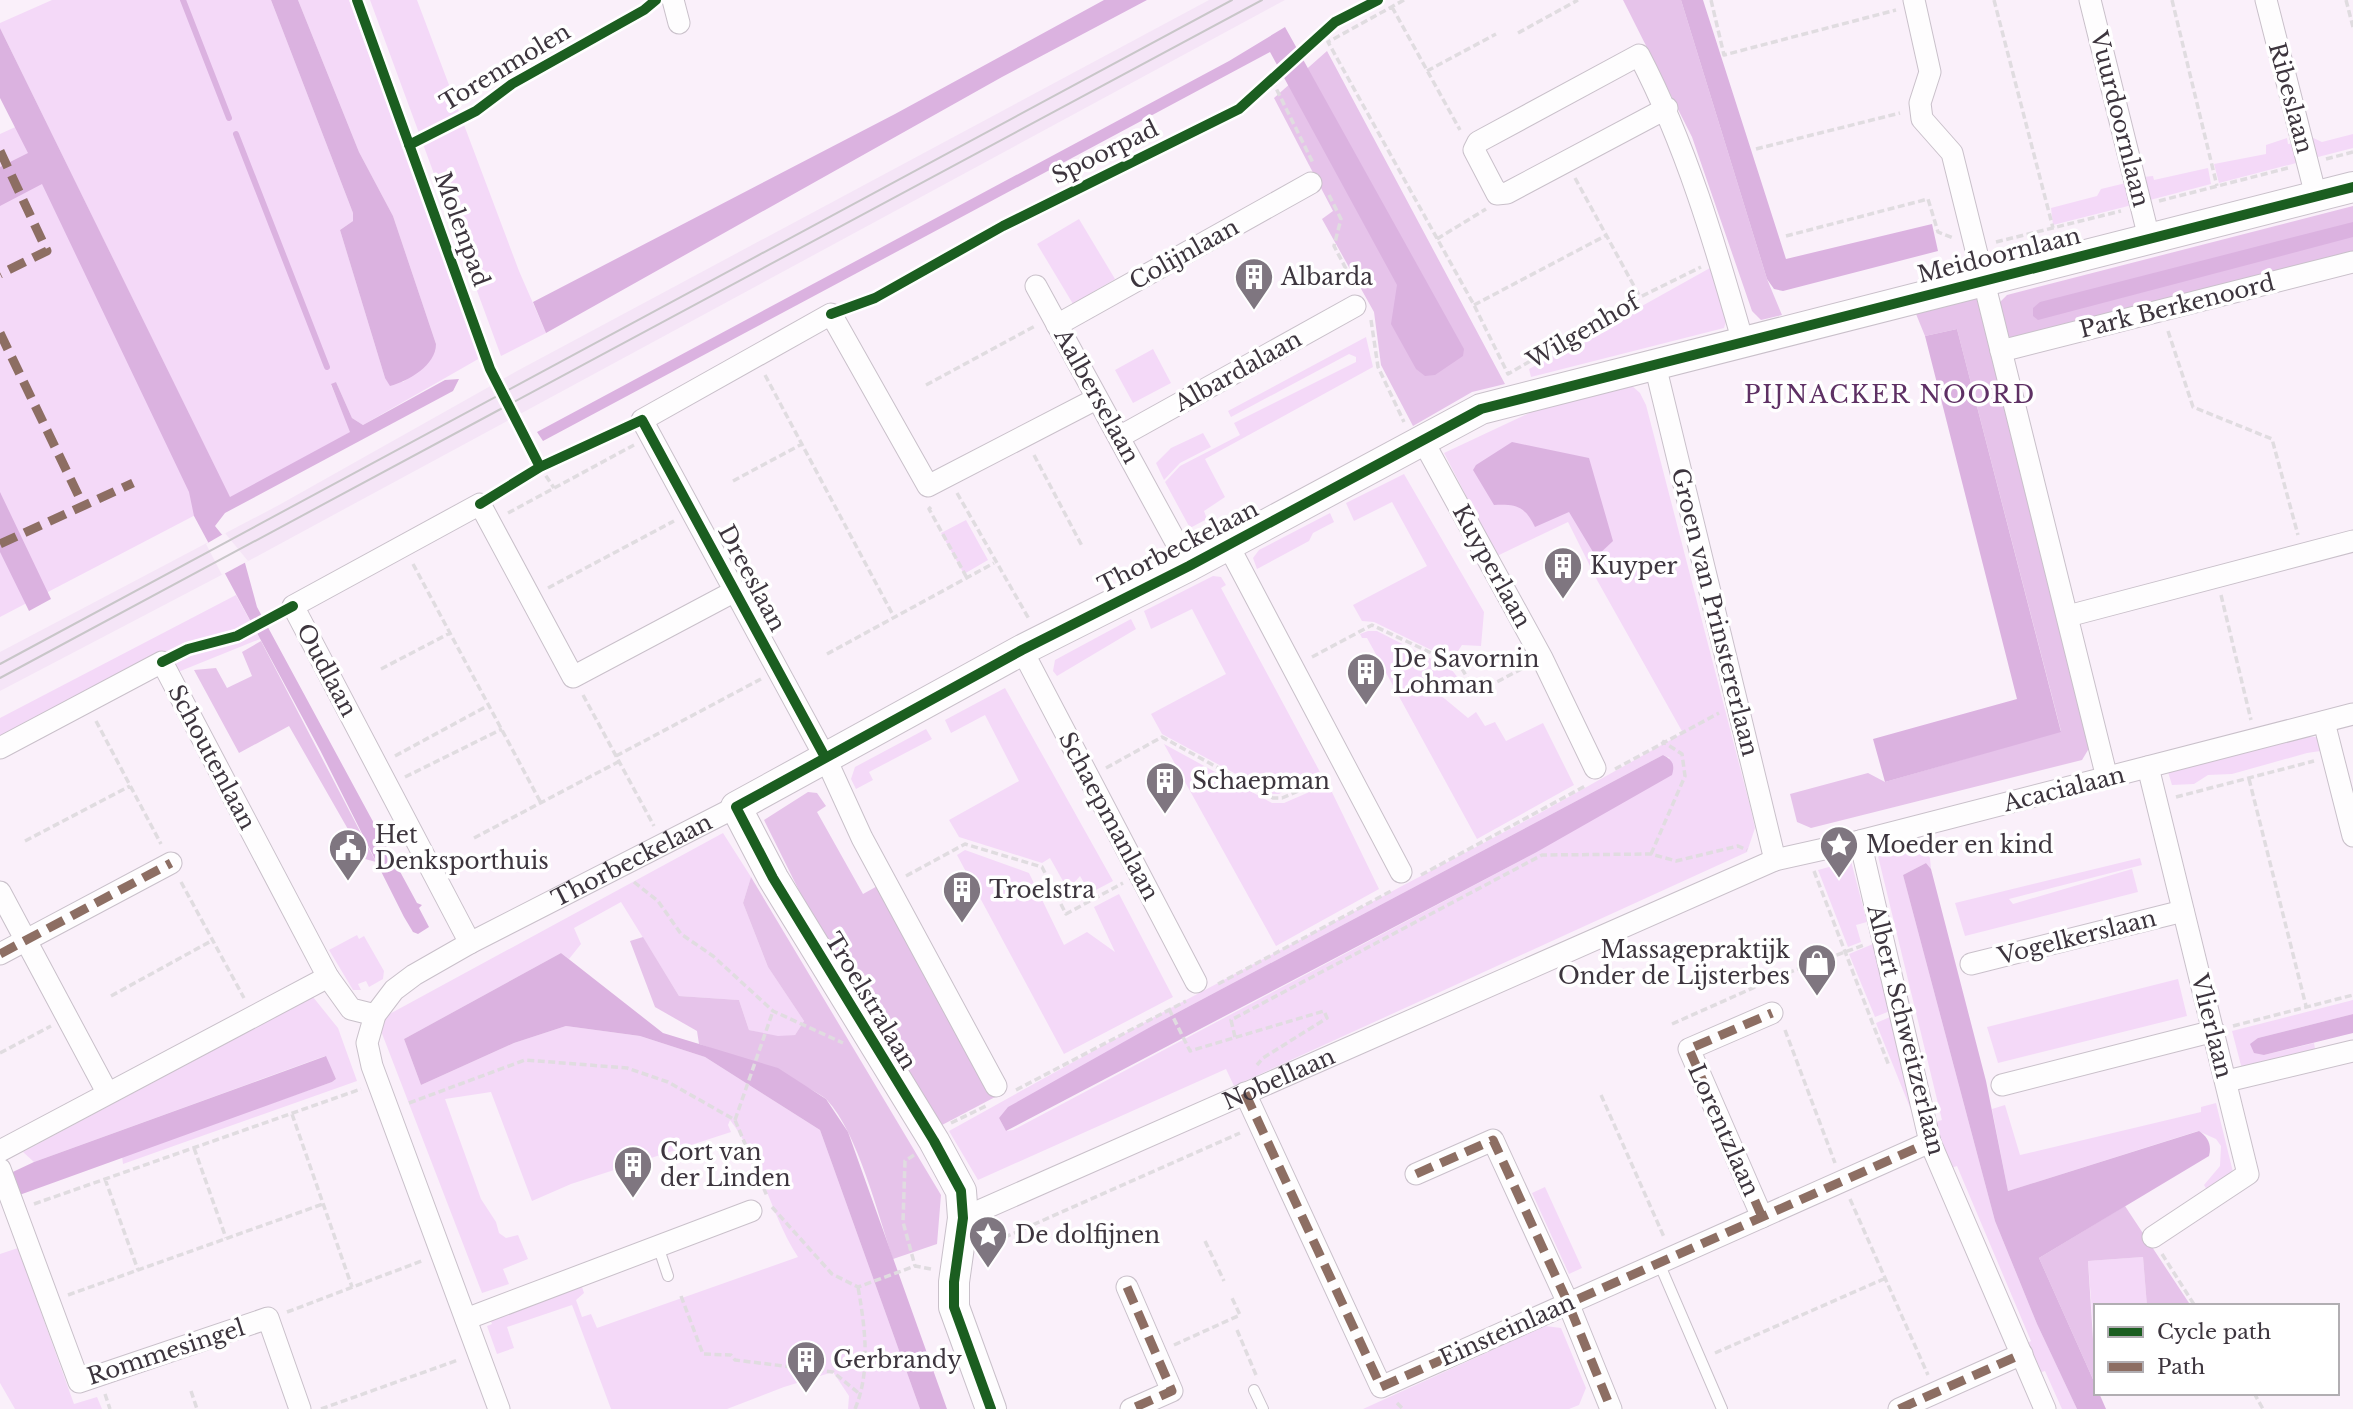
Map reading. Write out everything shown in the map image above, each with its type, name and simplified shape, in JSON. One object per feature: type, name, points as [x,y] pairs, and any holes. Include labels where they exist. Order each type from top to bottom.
[{"type":"street","points":[[673,0],[679,23]]},
{"type":"street","name":"Vuurdoornlaan","points":[[2090,0],[2143,205],[2149,238]]},
{"type":"street","name":"Ribeslaan","points":[[2266,0],[2316,197]]},
{"type":"street","points":[[1914,2],[1930,72],[1921,108],[1923,119],[1952,153],[2107,778]]},
{"type":"street","points":[[1667,108],[1507,193],[1497,194],[1474,150],[1478,142],[1639,55],[1667,108],[1719,258],[1743,342]]},
{"type":"street","name":"Colijnlaan","points":[[1055,321],[1311,183]]},
{"type":"street","name":"Meidoornlaan","points":[[1655,365],[2353,187]]},
{"type":"street","name":"Park Berkenoord","points":[[2001,351],[2353,262]]},
{"type":"street","name":"Aalberselaan","points":[[1036,286],[1097,399],[1121,436],[1189,566]]},
{"type":"street","name":"Albardalaan","points":[[1121,436],[1355,306]]},
{"type":"street","points":[[651,435],[642,420],[831,314],[931,495],[1024,437],[1097,399]]},
{"type":"street","name":"Thorbeckelaan","points":[[499,1409],[378,1083],[367,1043],[375,1014],[394,990],[470,943],[736,807],[1022,650],[1189,566],[1480,410],[1655,365]]},
{"type":"street","name":"Groen van Prinstererlaan","points":[[1655,365],[1775,860]]},
{"type":"street","name":"Dreeslaan","points":[[651,435],[825,757]]},
{"type":"street","name":"Kuyperlaan","points":[[1419,443],[1542,657],[1599,774]]},
{"type":"street","name":"Oudlaan","points":[[470,943],[293,606],[480,504],[491,523]]},
{"type":"street","points":[[491,523],[573,677],[735,591]]},
{"type":"street","points":[[2068,616],[2353,541]]},
{"type":"street","points":[[1228,545],[1407,878]]},
{"type":"street","name":"Schaepmanlaan","points":[[1022,650],[1140,873],[1198,990]]},
{"type":"street","name":"Schoutenlaan","points":[[0,748],[162,662],[328,977]]},
{"type":"street","name":"Acacialaan","points":[[1775,860],[1860,841],[2353,714]]},
{"type":"street","points":[[2324,722],[2353,836]]},
{"type":"street","points":[[825,757],[862,838],[999,1094]]},
{"type":"street","name":"Vlierlaan","points":[[2148,767],[2248,1174],[2153,1237]]},
{"type":"street","name":"Troelstralaan","points":[[736,807],[773,877],[932,1138],[961,1191],[963,1218]]},
{"type":"street","name":"Albert Schweitzerlaan","points":[[1860,841],[1930,1142],[2045,1409]]},
{"type":"street","name":"Nobellaan","points":[[963,1218],[1775,860]]},
{"type":"street","points":[[0,954],[171,863]]},
{"type":"street","points":[[0,892],[107,1092]]},
{"type":"street","name":"Vogelkerslaan","points":[[1971,964],[2183,911]]},
{"type":"street","points":[[0,1151],[328,977],[351,1009],[375,1014]]},
{"type":"street","name":"Lorentzlaan","points":[[1762,1217],[1689,1049],[1772,1013]]},
{"type":"street","points":[[2002,1085],[2214,1031]]},
{"type":"street","points":[[2227,1081],[2353,1051]]},
{"type":"street","name":"Einsteinlaan","points":[[1249,1091],[1259,1125],[1381,1387],[1930,1142]]},
{"type":"street","points":[[1416,1174],[1493,1140],[1568,1303],[1606,1408]]},
{"type":"street","name":"Rommesingel","points":[[0,1169],[79,1382],[268,1318],[300,1409]]},
{"type":"street","points":[[466,1318],[761,1208]]},
{"type":"street","points":[[963,1218],[954,1307],[990,1409]]},
{"type":"street","points":[[1127,1287],[1172,1391],[1131,1409]]},
{"type":"street","points":[[1899,1409],[2022,1354]]},
{"type":"lane","points":[[658,1246],[668,1276]]},
{"type":"lane","points":[[1666,1260],[1700,1360],[1722,1409]]},
{"type":"lane","points":[[1254,1390],[1263,1409]]},
{"type":"path","points":[[1518,33],[1578,0]]},
{"type":"path","points":[[1711,0],[1724,55],[1914,2]]},
{"type":"path","points":[[1994,0],[2053,228]]},
{"type":"path","points":[[2172,0],[2217,186]]},
{"type":"path","points":[[2346,0],[2353,27]]},
{"type":"path","points":[[1392,7],[1474,150]]},
{"type":"path","points":[[1317,38],[1335,22]]},
{"type":"path","points":[[1427,71],[1496,34]]},
{"type":"path","points":[[1268,83],[1281,71]]},
{"type":"path","points":[[1756,149],[1921,108]]},
{"type":"path","points":[[1565,161],[1640,297]]},
{"type":"path","points":[[1437,239],[1507,193]]},
{"type":"path","points":[[1786,236],[1928,199],[1938,232],[1975,247]]},
{"type":"path","points":[[1474,305],[1606,235]]},
{"type":"path","points":[[1355,306],[1362,301],[1370,317],[1378,367],[1419,443]]},
{"type":"path","points":[[2161,309],[2193,408],[2272,439],[2303,554]]},
{"type":"path","points":[[926,385],[1055,321]]},
{"type":"path","points":[[755,356],[894,618]]},
{"type":"path","points":[[491,523],[651,435]]},
{"type":"path","points":[[1024,437],[1082,546]]},
{"type":"path","points":[[733,481],[802,444]]},
{"type":"path","points":[[534,454],[535,470],[554,488]]},
{"type":"path","points":[[535,470],[552,461]]},
{"type":"path","points":[[967,578],[929,509],[931,495],[958,493],[994,562],[1032,624],[1022,650]]},
{"type":"path","points":[[530,597],[675,520]]},
{"type":"path","points":[[404,545],[541,803]]},
{"type":"path","points":[[827,654],[994,562]]},
{"type":"path","points":[[2216,577],[2256,739]]},
{"type":"path","points":[[1292,668],[1372,625],[1461,667],[1476,693],[1542,657]]},
{"type":"path","points":[[381,669],[450,633]]},
{"type":"path","points":[[615,756],[778,670]]},
{"type":"path","points":[[573,677],[663,843]]},
{"type":"path","points":[[915,1266],[903,1222],[905,1161],[932,1138],[999,1094],[1170,1011],[1198,990],[1599,774],[1736,704]]},
{"type":"path","points":[[377,765],[489,705]]},
{"type":"path","points":[[388,786],[502,729]]},
{"type":"path","points":[[1089,778],[1162,737],[1273,799],[1282,798],[1347,770]]},
{"type":"path","points":[[1651,854],[1685,776],[1682,754],[1662,741]]},
{"type":"path","points":[[2157,802],[2333,756]]},
{"type":"path","points":[[474,838],[619,762]]},
{"type":"path","points":[[2249,779],[2306,1006]]},
{"type":"path","points":[[25,841],[130,786]]},
{"type":"path","points":[[888,886],[965,844],[1042,867],[1066,914],[1140,873]]},
{"type":"path","points":[[1235,1037],[1231,1020],[1542,855],[1651,854],[1676,861],[1738,846],[1775,860]]},
{"type":"path","points":[[1807,853],[1891,1071]]},
{"type":"path","points":[[616,867],[658,901],[681,934],[713,956],[773,1012],[860,1049],[871,1041]]},
{"type":"path","points":[[1672,1024],[1782,975],[1882,939]]},
{"type":"path","points":[[111,996],[213,940]]},
{"type":"path","points":[[2214,1031],[2353,995]]},
{"type":"path","points":[[1170,1011],[1190,1051],[1324,1011],[1326,1018],[1263,1058],[1251,1072],[1249,1091]]},
{"type":"path","points":[[773,1012],[735,1120],[761,1208],[832,1274],[858,1287],[915,1266],[937,1270],[957,1258],[1259,1125]]},
{"type":"path","points":[[0,1053],[67,1017]]},
{"type":"path","points":[[389,1111],[526,1060],[627,1068],[668,1082],[735,1120]]},
{"type":"path","points":[[16,1210],[378,1083]]},
{"type":"path","points":[[1601,1095],[1666,1260]]},
{"type":"path","points":[[292,1113],[352,1287]]},
{"type":"path","points":[[194,1148],[226,1238]]},
{"type":"path","points":[[105,1179],[138,1270]]},
{"type":"path","points":[[49,1301],[323,1203]]},
{"type":"path","points":[[2153,1237],[2194,1304]]},
{"type":"path","points":[[1206,1241],[1224,1282]]},
{"type":"path","points":[[1700,1360],[1886,1278]]},
{"type":"path","points":[[855,1409],[861,1395],[865,1359],[858,1287]]},
{"type":"path","points":[[681,1296],[703,1354],[730,1355],[735,1360],[833,1372],[861,1395]]},
{"type":"path","points":[[1156,1353],[1240,1315],[1231,1296]]},
{"type":"path","points":[[1237,1330],[1256,1377],[1254,1390]]},
{"type":"path","points":[[321,1409],[478,1352]]},
{"type":"path","points":[[191,1391],[197,1409]]},
{"type":"shaded area","points":[[52,0],[271,0],[353,213],[353,221],[340,230],[385,378],[403,382],[424,367],[436,344],[393,216],[359,152],[298,0],[349,0],[480,358],[363,425],[352,418],[336,382],[331,385],[351,432],[230,498],[0,28],[0,23]]},
{"type":"shaded area","points":[[271,0],[298,0],[359,152],[393,216],[436,344],[431,359],[420,371],[390,386],[385,378],[340,230],[353,221],[353,213]]},
{"type":"shaded area","points":[[370,0],[417,0],[519,271],[546,333],[501,356]]},
{"type":"shaded area","points":[[1104,0],[1147,0],[1002,77],[546,333],[533,302],[895,114]]},
{"type":"shaded area","points":[[1209,0],[1285,0],[252,559],[0,691],[0,652],[279,505],[517,371]]},
{"type":"shaded area","points":[[1623,0],[1681,0],[1767,279],[1782,315],[1761,320],[1752,311],[1692,137]]},
{"type":"shaded area","points":[[1681,0],[1703,0],[1786,259],[1932,224],[1938,251],[1783,291],[1774,289],[1767,279]]},
{"type":"shaded area","points":[[1285,27],[1464,349],[1463,356],[1435,375],[1425,376],[1416,369],[1391,324],[1397,285],[1270,52],[543,441],[537,432],[1229,61]]},
{"type":"shaded area","points":[[0,28],[230,497],[350,432],[331,384],[336,382],[352,418],[363,425],[445,380],[459,379],[453,391],[225,513],[215,526],[245,563],[257,607],[417,903],[422,905],[419,908],[429,927],[418,934],[413,932],[404,917],[320,750],[194,516],[189,492],[42,184],[0,206],[0,167],[28,153],[0,98]]},
{"type":"shaded area","points":[[1327,51],[1505,384],[1472,392],[1413,426],[1381,365],[1374,312],[1322,219],[1333,211],[1274,98]]},
{"type":"shaded area","points":[[22,124],[205,510],[0,617],[0,134]]},
{"type":"shaded area","points":[[2353,134],[2353,148],[2314,158],[2309,136],[2322,142]]},
{"type":"shaded area","points":[[2287,138],[2288,144],[2296,143],[2300,162],[2219,183],[2214,164],[2266,154],[2266,145]]},
{"type":"shaded area","points":[[2208,168],[2211,184],[2150,200],[2143,177],[2153,176],[2154,180]]},
{"type":"shaded area","points":[[2130,182],[2136,204],[2053,225],[2051,208],[2097,196],[2101,189]]},
{"type":"shaded area","points":[[2353,206],[2353,254],[2017,341],[2008,336],[2000,302],[2007,295]]},
{"type":"shaded area","points":[[1079,219],[1115,279],[1073,304],[1037,244]]},
{"type":"shaded area","points":[[2353,222],[2353,237],[2038,320],[2033,316],[2033,308],[2040,302]]},
{"type":"shaded area","points":[[1710,268],[1727,318],[1724,328],[1531,377],[1529,369]]},
{"type":"shaded area","points":[[1977,298],[1982,306],[2091,745],[2082,760],[1811,828],[1797,822],[1790,794],[1868,773],[1885,782],[2061,731],[1957,329],[1925,336],[1916,314]]},
{"type":"shaded area","points":[[1957,329],[2061,732],[1885,782],[1873,739],[2017,699],[1925,336]]},
{"type":"shaded area","points":[[1366,337],[1373,367],[1205,459],[1225,497],[1204,511],[1207,519],[1190,528],[1165,482],[1180,466],[1240,435],[1234,423],[1356,362],[1356,357],[1349,354],[1231,417],[1228,411]]},
{"type":"shaded area","points":[[1153,349],[1171,383],[1133,403],[1115,370]]},
{"type":"shaded area","points":[[1631,385],[1640,393],[1646,405],[1755,828],[1747,852],[1234,1086],[1226,1069],[978,1180],[949,1131],[1169,1009],[1540,813],[1683,733],[1597,580],[1568,522],[1497,556],[1444,453],[1538,409]],"holes":[[[1663,755],[1670,758],[1535,853],[1013,1130],[1006,1131],[999,1118],[1152,1026]]]},
{"type":"shaded area","points":[[1203,433],[1211,447],[1180,463],[1164,480],[1156,463],[1171,448]]},
{"type":"shaded area","points":[[1512,442],[1589,458],[1613,541],[1596,557],[1569,512],[1535,527],[1519,508],[1494,505],[1473,470],[1476,465]]},
{"type":"shaded area","points":[[1404,474],[1484,612],[1481,646],[1462,645],[1458,651],[1462,658],[1454,661],[1374,622],[1362,621],[1353,605],[1427,566],[1392,502],[1354,521],[1346,503]]},
{"type":"shaded area","points":[[0,492],[51,599],[29,611],[0,552]]},
{"type":"shaded area","points":[[1330,513],[1334,522],[1313,533],[1309,541],[1257,569],[1253,558],[1259,550]]},
{"type":"shaded area","points":[[966,520],[988,560],[964,574],[941,533]]},
{"type":"shaded area","points":[[1213,576],[1221,577],[1226,585],[1221,588],[1320,772],[1279,794],[1273,794],[1162,734],[1151,714],[1226,674],[1192,609],[1151,629],[1144,611]]},
{"type":"shaded area","points":[[236,595],[260,639],[178,672],[171,660],[0,742],[0,718]]},
{"type":"shaded area","points":[[1131,619],[1136,629],[1057,676],[1053,671],[1055,660]]},
{"type":"shaded area","points":[[1377,631],[1451,669],[1459,679],[1442,682],[1439,694],[1468,718],[1476,712],[1485,726],[1495,722],[1506,741],[1543,723],[1574,785],[1477,839],[1367,638],[1362,638],[1360,634]]},
{"type":"shaded area","points":[[261,641],[376,862],[365,859],[289,726],[239,753],[194,670],[216,668],[227,688],[252,676],[242,652]]},
{"type":"shaded area","points":[[1005,688],[1113,881],[1090,893],[1080,876],[1068,890],[1050,858],[1042,863],[959,837],[949,820],[1019,781],[985,715],[951,733],[945,720]]},
{"type":"shaded area","points":[[926,729],[932,739],[869,772],[873,780],[856,789],[851,779],[855,767]]},
{"type":"shaded area","points":[[2306,737],[2318,737],[2327,750],[2232,774],[2208,775],[2194,784],[2172,785],[2168,772]]},
{"type":"shaded area","points":[[1164,744],[1272,803],[1284,803],[1328,784],[1379,889],[1276,946]]},
{"type":"shaded area","points":[[1663,755],[1672,763],[1672,775],[1535,853],[1006,1131],[999,1118],[1008,1107],[1152,1026]]},
{"type":"shaded area","points":[[808,792],[817,793],[826,806],[817,812],[863,894],[881,884],[997,1096],[942,1125],[828,949],[764,820]]},
{"type":"shaded area","points":[[723,833],[751,877],[743,903],[768,967],[804,1021],[795,1035],[778,1037],[749,1030],[739,1000],[679,996],[621,902],[574,928],[581,944],[569,959],[561,953],[404,1039],[421,1085],[514,1043],[566,1026],[640,1036],[705,1057],[820,1130],[920,1409],[848,1409],[849,1396],[833,1372],[727,1409],[611,1409],[572,1305],[507,1327],[514,1348],[497,1354],[487,1326],[492,1324],[488,1313],[580,1281],[584,1293],[576,1300],[582,1317],[591,1314],[597,1328],[798,1257],[780,1223],[750,1152],[730,1120],[728,1125],[731,1132],[571,1184],[532,1201],[491,1092],[445,1099],[481,1199],[496,1222],[499,1233],[506,1238],[518,1235],[528,1259],[503,1269],[509,1284],[482,1293],[381,1031],[384,1017]]},
{"type":"shaded area","points":[[1923,845],[1930,858],[1931,869],[1926,863],[1903,875],[1995,1221],[2037,1324],[2077,1409],[2062,1409],[2045,1371],[2038,1373],[2026,1344],[2031,1341],[1957,1166],[1951,1168],[1935,1122],[1942,1120],[1878,856]]},
{"type":"shaded area","points":[[965,850],[1029,873],[1064,945],[1087,932],[1115,952],[1094,907],[1119,894],[1173,997],[1064,1054],[957,855]]},
{"type":"shaded area","points":[[2140,858],[2142,865],[2009,899],[2013,904],[2132,869],[2138,892],[1965,936],[1955,903]]},
{"type":"shaded area","points":[[1851,861],[1867,922],[1856,925],[1861,942],[1848,947],[1818,870]]},
{"type":"shaded area","points":[[1926,863],[1931,869],[1986,1081],[2008,1191],[2199,1131],[2208,1142],[2209,1156],[2039,1258],[2094,1382],[2094,1395],[2100,1395],[2106,1409],[2077,1409],[2037,1324],[1995,1221],[1903,875]]},
{"type":"shaded area","points":[[751,877],[941,1195],[937,1244],[893,1259],[858,1153],[827,1100],[786,1078],[699,1044],[697,1031],[655,1007],[630,941],[643,937],[679,996],[739,1000],[749,1030],[778,1036],[795,1035],[804,1021],[768,967],[743,903]]},
{"type":"shaded area","points":[[357,935],[359,939],[364,936],[384,971],[383,979],[369,987],[366,981],[358,984],[361,990],[353,990],[329,950]]},
{"type":"shaded area","points":[[1873,944],[1890,1011],[1875,1017],[1849,954]]},
{"type":"shaded area","points":[[561,953],[663,1033],[778,1068],[826,1099],[848,1132],[947,1409],[920,1409],[820,1130],[705,1057],[640,1036],[566,1026],[514,1043],[421,1085],[404,1039]]},
{"type":"shaded area","points":[[2178,979],[2187,1016],[1998,1063],[1987,1027]]},
{"type":"shaded area","points":[[313,997],[338,1028],[357,1081],[123,1164],[122,1156],[336,1079],[325,1056],[34,1162],[23,1152]]},
{"type":"shaded area","points":[[2353,1000],[2353,1014],[2258,1038],[2264,1055],[2314,1043],[2316,1054],[2243,1073],[2232,1031]]},
{"type":"shaded area","points":[[2353,1014],[2353,1033],[2264,1055],[2254,1053],[2250,1044],[2258,1038]]},
{"type":"shaded area","points":[[1890,1017],[1914,1109],[1911,1110],[1876,1023]]},
{"type":"shaded area","points":[[326,1056],[336,1079],[332,1082],[0,1202],[0,1178],[34,1162]]},
{"type":"shaded area","points":[[2216,1103],[2233,1172],[2207,1190],[2204,1185],[2220,1166],[2221,1146],[2216,1139],[2198,1131],[2008,1191],[1992,1109],[2005,1105],[2020,1155],[2201,1112],[2201,1107]]},
{"type":"shaded area","points":[[1545,1187],[1582,1268],[1569,1274],[1532,1193]]},
{"type":"shaded area","points":[[2125,1206],[2190,1304],[2147,1304],[2143,1257],[2088,1261],[2094,1382],[2039,1258]]},
{"type":"shaded area","points":[[18,1248],[74,1404],[97,1397],[102,1409],[15,1409],[0,1383],[0,1254]]},
{"type":"shaded area","points":[[2143,1257],[2147,1304],[2094,1304],[2094,1336],[2088,1261]]},
{"type":"shaded area","points":[[1545,1326],[1561,1328],[1586,1388],[1579,1405],[1569,1409],[1363,1409]]},
{"type":"pier","points":[[225,533],[248,561],[222,575],[206,544]]},
{"type":"waterway","points":[[183,0],[229,118]]},
{"type":"waterway","points":[[236,134],[327,367]]},
{"type":"tram line","points":[[0,664],[1232,0]]},
{"type":"tram line","points":[[0,678],[1262,0]]},
{"type":"marked path","points":[[0,151],[47,251],[0,274]]},
{"type":"marked path","points":[[0,333],[84,507]]},
{"type":"marked path","points":[[0,544],[133,483]]},
{"type":"marked path","points":[[0,954],[171,863]]},
{"type":"marked path","points":[[1762,1217],[1689,1049],[1772,1013]]},
{"type":"marked path","points":[[1245,1093],[1381,1387],[1930,1142]]},
{"type":"marked path","points":[[1416,1174],[1493,1140],[1568,1303],[1611,1409]]},
{"type":"marked path","points":[[1127,1287],[1172,1391],[1131,1409]]},
{"type":"marked path","points":[[1899,1409],[2022,1354]]},
{"type":"cycle path","name":"Molenpad","points":[[357,0],[490,369],[540,467]]},
{"type":"cycle path","name":"Torenmolen","points":[[409,145],[476,111],[512,84],[644,10],[656,0]]},
{"type":"cycle path","name":"Spoorpad","points":[[831,314],[875,298],[1003,226],[1239,109],[1335,22],[1378,0]]},
{"type":"cycle path","points":[[991,1409],[954,1307],[954,1282],[963,1218],[961,1191],[934,1141],[773,878],[736,807],[1022,650],[1189,566],[1481,409],[2353,187]]},
{"type":"cycle path","points":[[480,504],[540,467],[642,420],[825,757]]},
{"type":"cycle path","points":[[162,662],[188,649],[237,636],[293,606]]},
{"type":"place","name":"Albarda","points":[[1254,311]]},
{"type":"place","name":"Kuyper","points":[[1563,600]]},
{"type":"place","name":"De Savornin Lohman","points":[[1366,706]]},
{"type":"place","name":"Schaepman","points":[[1165,815]]},
{"type":"place","name":"Moeder en kind","points":[[1839,879]]},
{"type":"place","name":"Het Denksporthuis","points":[[348,882]]},
{"type":"place","name":"Troelstra","points":[[962,924]]},
{"type":"place","name":"Massagepraktijk Onder de Lijsterbes","points":[[1817,997]]},
{"type":"place","name":"Cort van der Linden","points":[[633,1199]]},
{"type":"place","name":"De dolfijnen","points":[[988,1269]]},
{"type":"place","name":"Gerbrandy","points":[[806,1394]]},
{"type":"district","name":"PIJNACKER NOORD","points":[[1890,395]]}]
